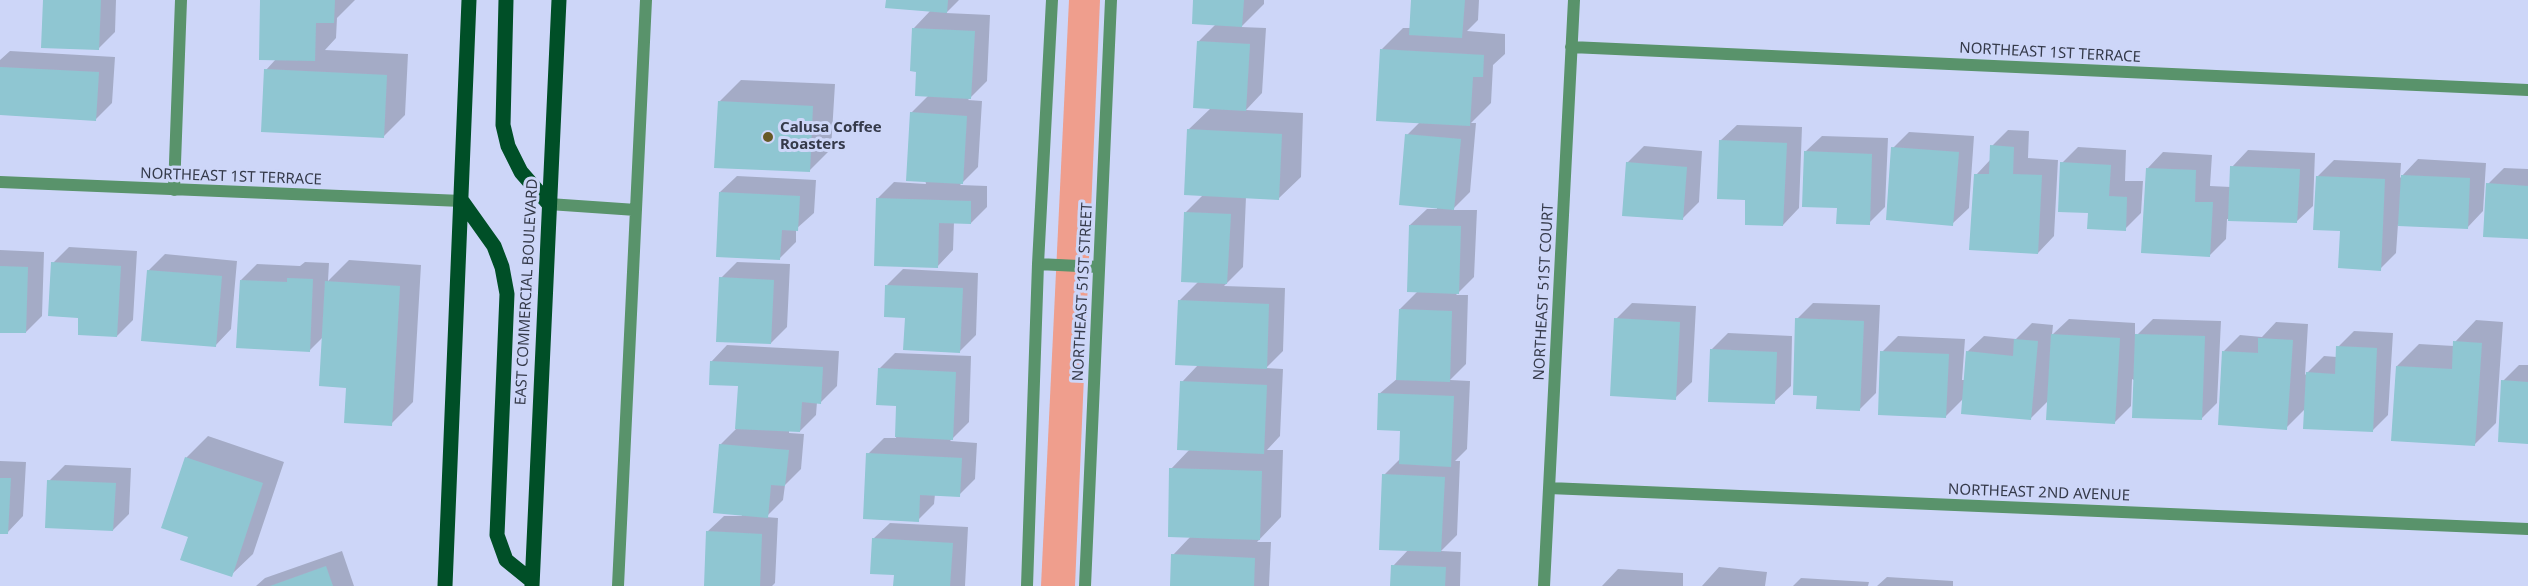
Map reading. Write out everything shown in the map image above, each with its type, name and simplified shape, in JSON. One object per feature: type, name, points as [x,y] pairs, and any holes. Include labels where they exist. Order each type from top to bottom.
[{"type":"main road","points":[[445,586],[469,0]]},
{"type":"main road","points":[[506,0],[504,125],[508,146],[521,172],[549,204]]},
{"type":"main road","name":"EAST COMMERCIAL BOULEVARD","points":[[532,583],[560,0]]},
{"type":"main road","points":[[462,201],[494,246],[502,267],[507,294],[497,535],[506,560],[532,583]]},
{"type":"street","points":[[174,190],[181,0]]},
{"type":"street","points":[[618,586],[646,0]]},
{"type":"street","points":[[1027,586],[1038,264],[1052,0]]},
{"type":"street","name":"NORTHEAST 51ST STREET","points":[[1085,586],[1112,0]]},
{"type":"street","name":"NORTHEAST 51ST COURT","points":[[1544,586],[1574,0]]},
{"type":"street","name":"NORTHEAST 1ST TERRACE","points":[[1571,47],[2528,90]]},
{"type":"street","name":"NORTHEAST 1ST TERRACE","points":[[0,182],[462,201]]},
{"type":"street","points":[[549,204],[636,210]]},
{"type":"street","points":[[1038,264],[1099,267]]},
{"type":"street","name":"NORTHEAST 2ND AVENUE","points":[[1549,488],[2528,530]]},
{"type":"shaded area","points":[[1069,0],[1100,0],[1075,586],[1041,586]]},
{"type":"building","points":[[43,0],[101,0],[99,50],[41,48]]},
{"type":"building","points":[[260,0],[335,0],[334,23],[316,23],[315,61],[259,60]]},
{"type":"building","points":[[886,0],[948,0],[947,13],[885,8]]},
{"type":"building","points":[[1193,0],[1244,0],[1242,27],[1192,24]]},
{"type":"building","points":[[1411,0],[1465,0],[1462,38],[1409,35]]},
{"type":"building","points":[[912,28],[975,31],[971,99],[915,96],[916,72],[910,71]]},
{"type":"building","points":[[1197,41],[1250,44],[1246,111],[1193,108]]},
{"type":"building","points":[[1380,49],[1484,55],[1483,77],[1473,77],[1470,126],[1376,121]]},
{"type":"building","points":[[0,67],[99,72],[96,121],[0,115]]},
{"type":"building","points":[[264,69],[387,75],[384,138],[261,132]]},
{"type":"building","points":[[718,101],[813,106],[810,172],[714,168]]},
{"type":"building","points":[[910,112],[967,116],[963,184],[906,181]]},
{"type":"building","points":[[1187,129],[1282,134],[1279,200],[1184,195]]},
{"type":"building","points":[[1405,134],[1461,139],[1454,210],[1399,205]]},
{"type":"building","points":[[1719,140],[1787,143],[1783,226],[1745,225],[1745,200],[1717,199]]},
{"type":"building","points":[[1990,145],[2014,147],[2013,174],[2042,175],[2038,254],[1969,250],[1974,174],[1989,174]]},
{"type":"building","points":[[1891,147],[1959,152],[1953,226],[1886,220]]},
{"type":"building","points":[[1804,151],[1872,154],[1870,225],[1836,224],[1837,208],[1802,207]]},
{"type":"building","points":[[1626,162],[1687,167],[1683,220],[1622,216]]},
{"type":"building","points":[[2060,162],[2111,165],[2109,196],[2127,197],[2126,231],[2087,229],[2088,213],[2058,212]]},
{"type":"building","points":[[2230,166],[2300,169],[2297,223],[2228,221]]},
{"type":"building","points":[[2146,168],[2196,170],[2195,202],[2213,202],[2210,257],[2141,253]]},
{"type":"building","points":[[2401,175],[2470,178],[2468,229],[2398,226]]},
{"type":"building","points":[[2316,176],[2385,179],[2381,271],[2338,268],[2340,231],[2313,230]]},
{"type":"building","points":[[2486,183],[2528,186],[2528,239],[2483,237]]},
{"type":"building","points":[[719,192],[800,196],[798,231],[782,230],[780,260],[716,257]]},
{"type":"building","points":[[876,198],[971,201],[971,224],[939,223],[938,268],[874,266]]},
{"type":"building","points":[[1184,212],[1231,214],[1227,284],[1181,282]]},
{"type":"building","points":[[1409,225],[1461,226],[1459,294],[1407,292]]},
{"type":"building","points":[[51,262],[121,266],[117,337],[78,335],[78,318],[48,316]]},
{"type":"building","points":[[0,266],[28,267],[26,333],[0,333]]},
{"type":"building","points":[[147,270],[222,276],[216,347],[141,341]]},
{"type":"building","points":[[719,277],[774,280],[771,344],[716,342]]},
{"type":"building","points":[[287,278],[313,279],[310,352],[236,348],[240,280],[287,282]]},
{"type":"building","points":[[325,281],[400,286],[392,426],[344,423],[346,388],[319,386]]},
{"type":"building","points":[[885,285],[963,288],[960,353],[903,350],[905,318],[884,317]]},
{"type":"building","points":[[1178,300],[1269,304],[1267,369],[1175,365]]},
{"type":"building","points":[[1399,309],[1452,311],[1450,382],[1396,380]]},
{"type":"building","points":[[1614,318],[1680,322],[1676,400],[1610,396]]},
{"type":"building","points":[[1795,318],[1864,321],[1860,411],[1816,409],[1817,396],[1793,395]]},
{"type":"building","points":[[2051,334],[2120,338],[2115,424],[2046,420]]},
{"type":"building","points":[[2135,334],[2205,336],[2202,420],[2132,418]]},
{"type":"building","points":[[2258,338],[2293,340],[2287,430],[2218,425],[2222,351],[2258,353]]},
{"type":"building","points":[[2014,339],[2038,341],[2031,420],[1961,414],[1966,351],[2013,356]]},
{"type":"building","points":[[2453,341],[2482,343],[2475,446],[2391,441],[2396,366],[2452,369]]},
{"type":"building","points":[[2336,346],[2377,348],[2373,432],[2303,429],[2306,372],[2335,374]]},
{"type":"building","points":[[1710,349],[1777,352],[1775,404],[1708,402]]},
{"type":"building","points":[[1880,351],[1949,354],[1946,418],[1878,415]]},
{"type":"building","points":[[710,361],[823,367],[821,404],[802,402],[800,432],[735,429],[738,386],[709,385]]},
{"type":"building","points":[[878,368],[956,372],[953,440],[895,437],[896,406],[876,405]]},
{"type":"building","points":[[2501,380],[2528,382],[2528,444],[2498,442]]},
{"type":"building","points":[[1180,381],[1267,385],[1264,454],[1177,450]]},
{"type":"building","points":[[1378,393],[1454,396],[1451,467],[1399,464],[1400,431],[1377,430]]},
{"type":"building","points":[[719,444],[789,450],[785,486],[771,485],[768,518],[713,513]]},
{"type":"building","points":[[866,453],[962,458],[960,497],[920,495],[919,522],[863,519]]},
{"type":"building","points":[[185,457],[263,483],[232,577],[180,560],[188,537],[161,528]]},
{"type":"building","points":[[1169,468],[1262,471],[1260,540],[1168,537]]},
{"type":"building","points":[[1382,474],[1445,477],[1441,552],[1379,550]]},
{"type":"building","points":[[0,478],[11,478],[8,534],[0,534]]},
{"type":"building","points":[[47,480],[116,483],[113,531],[45,528]]},
{"type":"building","points":[[706,531],[762,534],[760,586],[704,586]]},
{"type":"building","points":[[872,538],[953,543],[950,586],[893,586],[894,575],[870,574]]},
{"type":"building","points":[[1171,554],[1255,558],[1254,586],[1170,586]]},
{"type":"building","points":[[1391,565],[1446,567],[1445,586],[1390,586]]},
{"type":"building","points":[[326,566],[333,586],[270,586]]},
{"type":"place","name":"Calusa Coffee Roasters","points":[[768,137]]}]
